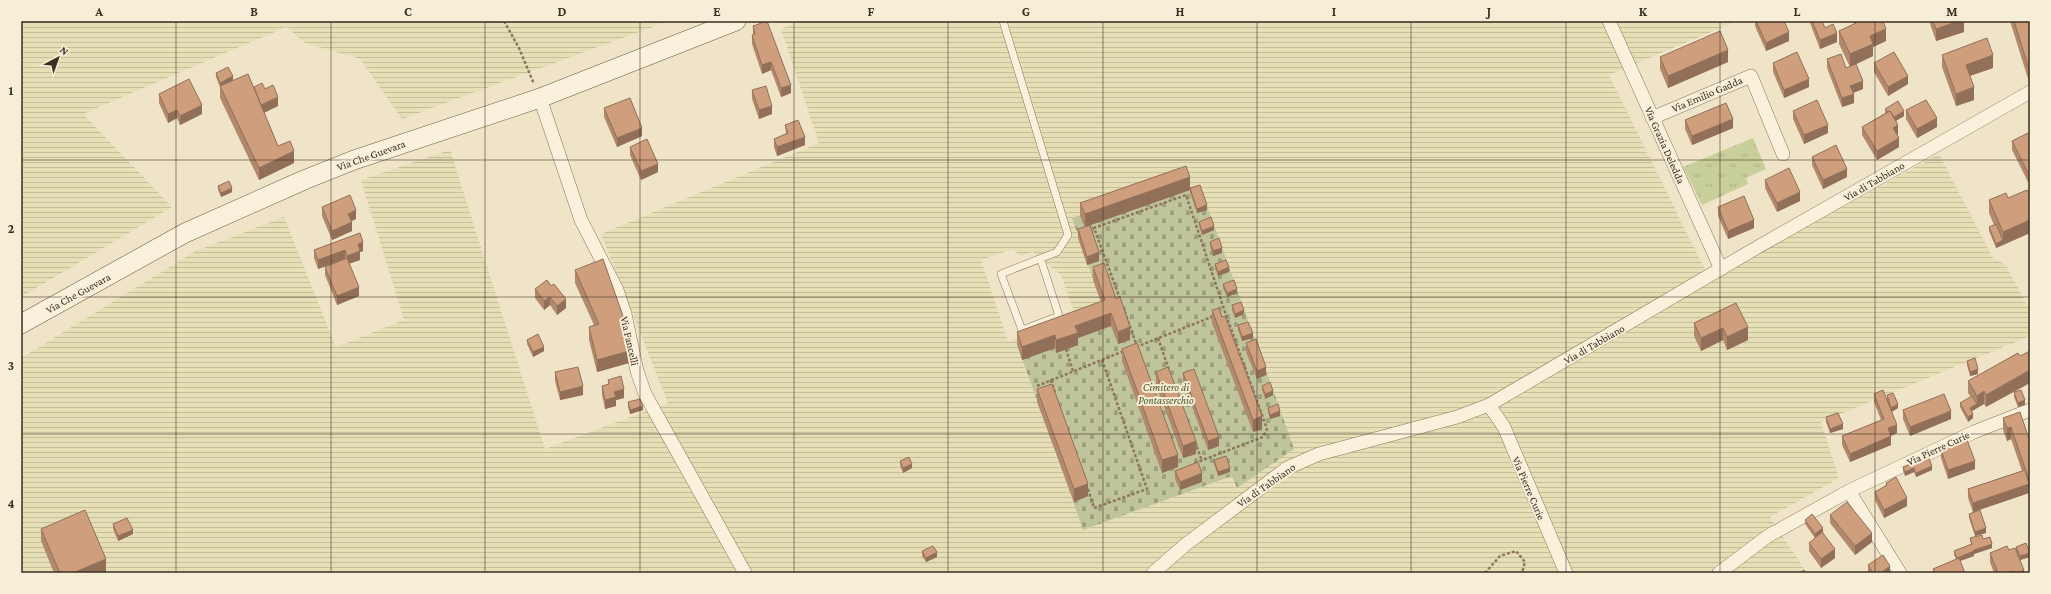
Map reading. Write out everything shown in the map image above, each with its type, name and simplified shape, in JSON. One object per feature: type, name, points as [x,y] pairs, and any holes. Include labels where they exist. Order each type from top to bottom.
[{"type":"main road","name":"Via Che Guevara","points":[[21,324],[186,233],[304,180],[354,160],[540,98],[736,21]]},
{"type":"street","name":"Via Grazia Deledda","points":[[1609,21],[1721,269]]},
{"type":"street","name":"Via Emilio Gadda","points":[[1652,118],[1751,76],[1784,154]]},
{"type":"street","name":"Via di Tabbiano","points":[[1153,573],[1185,545],[1287,468],[1319,454],[1457,417],[1489,405],[1721,269],[2030,92]]},
{"type":"street","name":"Via Fancelli","points":[[540,98],[581,220],[617,290],[645,394],[744,573]]},
{"type":"street","name":"Via Pierre Curie","points":[[1489,405],[1504,427],[1566,573]]},
{"type":"street","name":"Via Pierre Curie","points":[[1719,573],[1768,536],[1849,491],[1974,432],[2030,410]]},
{"type":"street","points":[[1849,491],[1900,573]]},
{"type":"lane","points":[[1003,21],[1068,235],[1057,252],[1041,260],[1002,274],[1022,330],[1059,316],[1041,260]]},
{"type":"path","points":[[504,21],[519,48],[540,98]]},
{"type":"path","points":[[1138,346],[1094,228],[1186,195],[1225,312],[1267,430],[1263,437],[1190,465]]},
{"type":"path","points":[[1037,386],[1225,312]]},
{"type":"path","points":[[1158,338],[1171,374]]},
{"type":"path","points":[[1066,349],[1073,371]]},
{"type":"path","points":[[1087,486],[1094,508],[1147,489],[1102,360]]},
{"type":"path","points":[[1051,380],[1056,395]]},
{"type":"path","points":[[1194,439],[1202,461]]},
{"type":"path","points":[[1485,573],[1500,556],[1516,551],[1525,562],[1522,573]]},
{"type":"shaded area","points":[[21,21],[669,21],[402,119],[360,59],[305,43],[286,27],[83,114],[172,207],[21,297]]},
{"type":"shaded area","points":[[801,21],[1737,21],[1609,75],[1710,280],[1939,154],[1993,258],[2005,264],[2030,310],[2030,336],[1821,422],[1839,478],[1770,517],[1807,573],[21,573],[21,358],[196,251],[284,217],[336,347],[404,320],[361,180],[450,150],[545,449],[668,403],[601,234],[819,143],[781,29]],"holes":[[[1190,190],[1237,487],[1233,476],[1083,530],[1037,402],[1105,313],[1072,218]],[[1013,249],[1020,256],[1033,252],[1061,275],[1076,318],[1008,341],[981,260]]]},
{"type":"green space","points":[[1753,138],[1766,169],[1746,178],[1748,184],[1702,205],[1683,167]]},
{"type":"green space","name":"Cimitero di Pontasserchio","points":[[1186,179],[1190,189],[1200,186],[1294,449],[1237,488],[1232,476],[1083,530],[1017,344],[1105,313],[1072,218]]},
{"type":"building","points":[[767,21],[791,85],[781,88],[771,62],[762,65],[752,35],[755,34],[753,26]]},
{"type":"building","points":[[1756,21],[1784,21],[1789,32],[1766,43]]},
{"type":"building","points":[[1812,21],[1822,21],[1825,28],[1833,24],[1837,33],[1820,40]]},
{"type":"building","points":[[1855,21],[1883,21],[1886,29],[1870,36],[1873,44],[1850,54],[1839,31],[1856,23]]},
{"type":"building","points":[[1933,21],[1959,21],[1936,29]]},
{"type":"building","points":[[2014,21],[2030,21],[2030,72]]},
{"type":"building","points":[[1720,31],[1728,50],[1668,76],[1660,57]]},
{"type":"building","points":[[1987,38],[1993,55],[1966,65],[1974,87],[1956,94],[1942,55]]},
{"type":"building","points":[[1797,52],[1809,79],[1784,90],[1773,63]]},
{"type":"building","points":[[1894,52],[1908,76],[1888,87],[1874,63]]},
{"type":"building","points":[[1841,54],[1846,68],[1856,64],[1863,81],[1850,86],[1854,94],[1842,98],[1827,59]]},
{"type":"building","points":[[228,67],[233,76],[220,83],[216,73]]},
{"type":"building","points":[[248,74],[278,146],[290,141],[294,151],[259,168],[220,86]]},
{"type":"building","points":[[189,79],[202,105],[180,116],[177,110],[168,114],[159,94]]},
{"type":"building","points":[[262,83],[265,89],[273,85],[278,97],[261,105],[254,87]]},
{"type":"building","points":[[766,86],[772,106],[759,110],[752,90]]},
{"type":"building","points":[[630,98],[642,128],[617,138],[604,108]]},
{"type":"building","points":[[1817,100],[1828,125],[1804,135],[1793,111]]},
{"type":"building","points":[[1926,100],[1937,118],[1917,129],[1906,110]]},
{"type":"building","points":[[1898,101],[1904,111],[1894,117],[1890,111],[1888,112],[1885,109]]},
{"type":"building","points":[[1726,103],[1733,119],[1692,136],[1685,120]]},
{"type":"building","points":[[1890,111],[1898,125],[1893,128],[1899,138],[1877,151],[1862,127]]},
{"type":"building","points":[[798,120],[805,137],[777,147],[774,139],[788,133],[785,125]]},
{"type":"building","points":[[2030,132],[2030,172],[2028,173],[2012,141]]},
{"type":"building","points":[[647,139],[658,164],[641,171],[630,147]]},
{"type":"building","points":[[1836,145],[1847,169],[1823,180],[1812,157]]},
{"type":"building","points":[[1186,166],[1190,177],[1085,214],[1080,203]]},
{"type":"building","points":[[1789,168],[1800,192],[1777,203],[1765,180]]},
{"type":"building","points":[[229,181],[232,188],[221,193],[218,186]]},
{"type":"building","points":[[1200,185],[1207,205],[1197,209],[1190,188]]},
{"type":"building","points":[[2027,190],[2030,195],[2030,220],[2003,232],[1989,200],[2006,193],[2008,198]]},
{"type":"building","points":[[350,195],[356,210],[348,214],[352,222],[332,231],[322,207]]},
{"type":"building","points":[[1744,196],[1754,220],[1728,231],[1718,207]]},
{"type":"building","points":[[1211,217],[1214,226],[1202,231],[1199,222]]},
{"type":"building","points":[[1996,224],[2003,240],[1996,244],[1989,227]]},
{"type":"building","points":[[1090,225],[1099,252],[1087,257],[1078,229]]},
{"type":"building","points":[[360,233],[363,242],[358,244],[360,251],[347,256],[345,250],[318,260],[314,250]]},
{"type":"building","points":[[1219,238],[1222,248],[1213,251],[1210,242]]},
{"type":"building","points":[[347,258],[359,287],[337,296],[325,267]]},
{"type":"building","points":[[603,259],[623,316],[629,351],[597,360],[589,327],[599,324],[575,270]]},
{"type":"building","points":[[1226,260],[1229,267],[1218,272],[1215,264]]},
{"type":"building","points":[[1104,263],[1116,299],[1120,297],[1130,327],[1118,332],[1111,313],[1075,326],[1078,333],[1056,340],[1055,335],[1022,347],[1017,332],[1105,300],[1093,267]]},
{"type":"building","points":[[547,280],[551,286],[554,284],[566,299],[557,306],[550,297],[544,301],[535,289]]},
{"type":"building","points":[[1234,280],[1237,289],[1227,293],[1223,284]]},
{"type":"building","points":[[1241,302],[1244,310],[1235,314],[1232,305]]},
{"type":"building","points":[[1736,303],[1748,327],[1727,337],[1723,328],[1701,338],[1694,323]]},
{"type":"building","points":[[1219,308],[1222,317],[1225,316],[1262,416],[1253,420],[1212,310]]},
{"type":"building","points":[[1248,322],[1253,333],[1242,337],[1238,325]]},
{"type":"building","points":[[538,334],[544,347],[533,352],[527,340]]},
{"type":"building","points":[[1256,339],[1266,367],[1257,371],[1246,343]]},
{"type":"building","points":[[1137,343],[1178,455],[1162,460],[1122,349]]},
{"type":"building","points":[[2030,351],[2030,370],[1986,395],[1984,391],[1977,396],[1968,381],[2018,353],[2020,356]]},
{"type":"building","points":[[1975,358],[1978,369],[1970,372],[1967,361]]},
{"type":"building","points":[[578,367],[583,386],[560,392],[555,372]]},
{"type":"building","points":[[1168,367],[1196,441],[1183,446],[1156,372]]},
{"type":"building","points":[[1194,369],[1219,437],[1208,441],[1183,373]]},
{"type":"building","points":[[621,376],[624,389],[614,392],[616,397],[605,400],[602,386],[609,384],[608,380]]},
{"type":"building","points":[[1270,382],[1273,391],[1265,394],[1262,386]]},
{"type":"building","points":[[1052,384],[1088,484],[1074,489],[1037,389]]},
{"type":"building","points":[[1883,390],[1897,425],[1888,428],[1891,436],[1850,454],[1842,436],[1884,419],[1874,394]]},
{"type":"building","points":[[2021,390],[2025,400],[2018,403],[2014,392]]},
{"type":"building","points":[[1893,393],[1898,404],[1891,408],[1887,395]]},
{"type":"building","points":[[1944,394],[1951,411],[1910,427],[1903,410]]},
{"type":"building","points":[[1972,396],[1977,404],[1970,408],[1973,414],[1968,417],[1960,403]]},
{"type":"building","points":[[640,399],[643,406],[630,410],[628,402]]},
{"type":"building","points":[[1278,404],[1280,411],[1270,415],[1268,408]]},
{"type":"building","points":[[2020,412],[2030,442],[2030,483],[2011,427],[2007,428],[2003,418]]},
{"type":"building","points":[[1838,413],[1843,424],[1830,429],[1826,417]]},
{"type":"building","points":[[1967,440],[1975,461],[1948,470],[1941,450]]},
{"type":"building","points":[[1226,456],[1230,468],[1218,472],[1214,460]]},
{"type":"building","points":[[1928,456],[1932,466],[1916,473],[1914,468],[1905,472],[1903,467]]},
{"type":"building","points":[[909,457],[912,464],[903,468],[900,461]]},
{"type":"building","points":[[1198,462],[1202,473],[1180,482],[1175,471]]},
{"type":"building","points":[[2025,470],[2029,484],[1973,503],[1968,489]]},
{"type":"building","points":[[1896,477],[1907,498],[1884,510],[1875,492],[1887,485],[1886,483]]},
{"type":"building","points":[[1847,502],[1872,533],[1855,546],[1830,515]]},
{"type":"building","points":[[85,510],[106,559],[73,573],[60,573],[41,529]]},
{"type":"building","points":[[1980,510],[1986,528],[1975,532],[1969,514]]},
{"type":"building","points":[[1812,514],[1823,528],[1815,534],[1805,520]]},
{"type":"building","points":[[127,518],[133,530],[118,536],[113,524]]},
{"type":"building","points":[[1822,532],[1835,549],[1821,559],[1809,543]]},
{"type":"building","points":[[1982,535],[1983,539],[1990,537],[1992,544],[1957,558],[1954,551],[1972,544],[1970,538]]},
{"type":"building","points":[[2026,543],[2030,553],[2020,556],[2016,547]]},
{"type":"building","points":[[933,546],[937,552],[926,558],[922,551]]},
{"type":"building","points":[[2007,546],[2009,550],[2015,548],[2024,570],[2018,573],[2014,573],[2013,571],[1998,573],[1990,553]]},
{"type":"building","points":[[1883,555],[1890,566],[1881,573],[1873,573],[1868,565]]},
{"type":"building","points":[[1959,558],[1965,573],[1935,573],[1933,569]]}]
